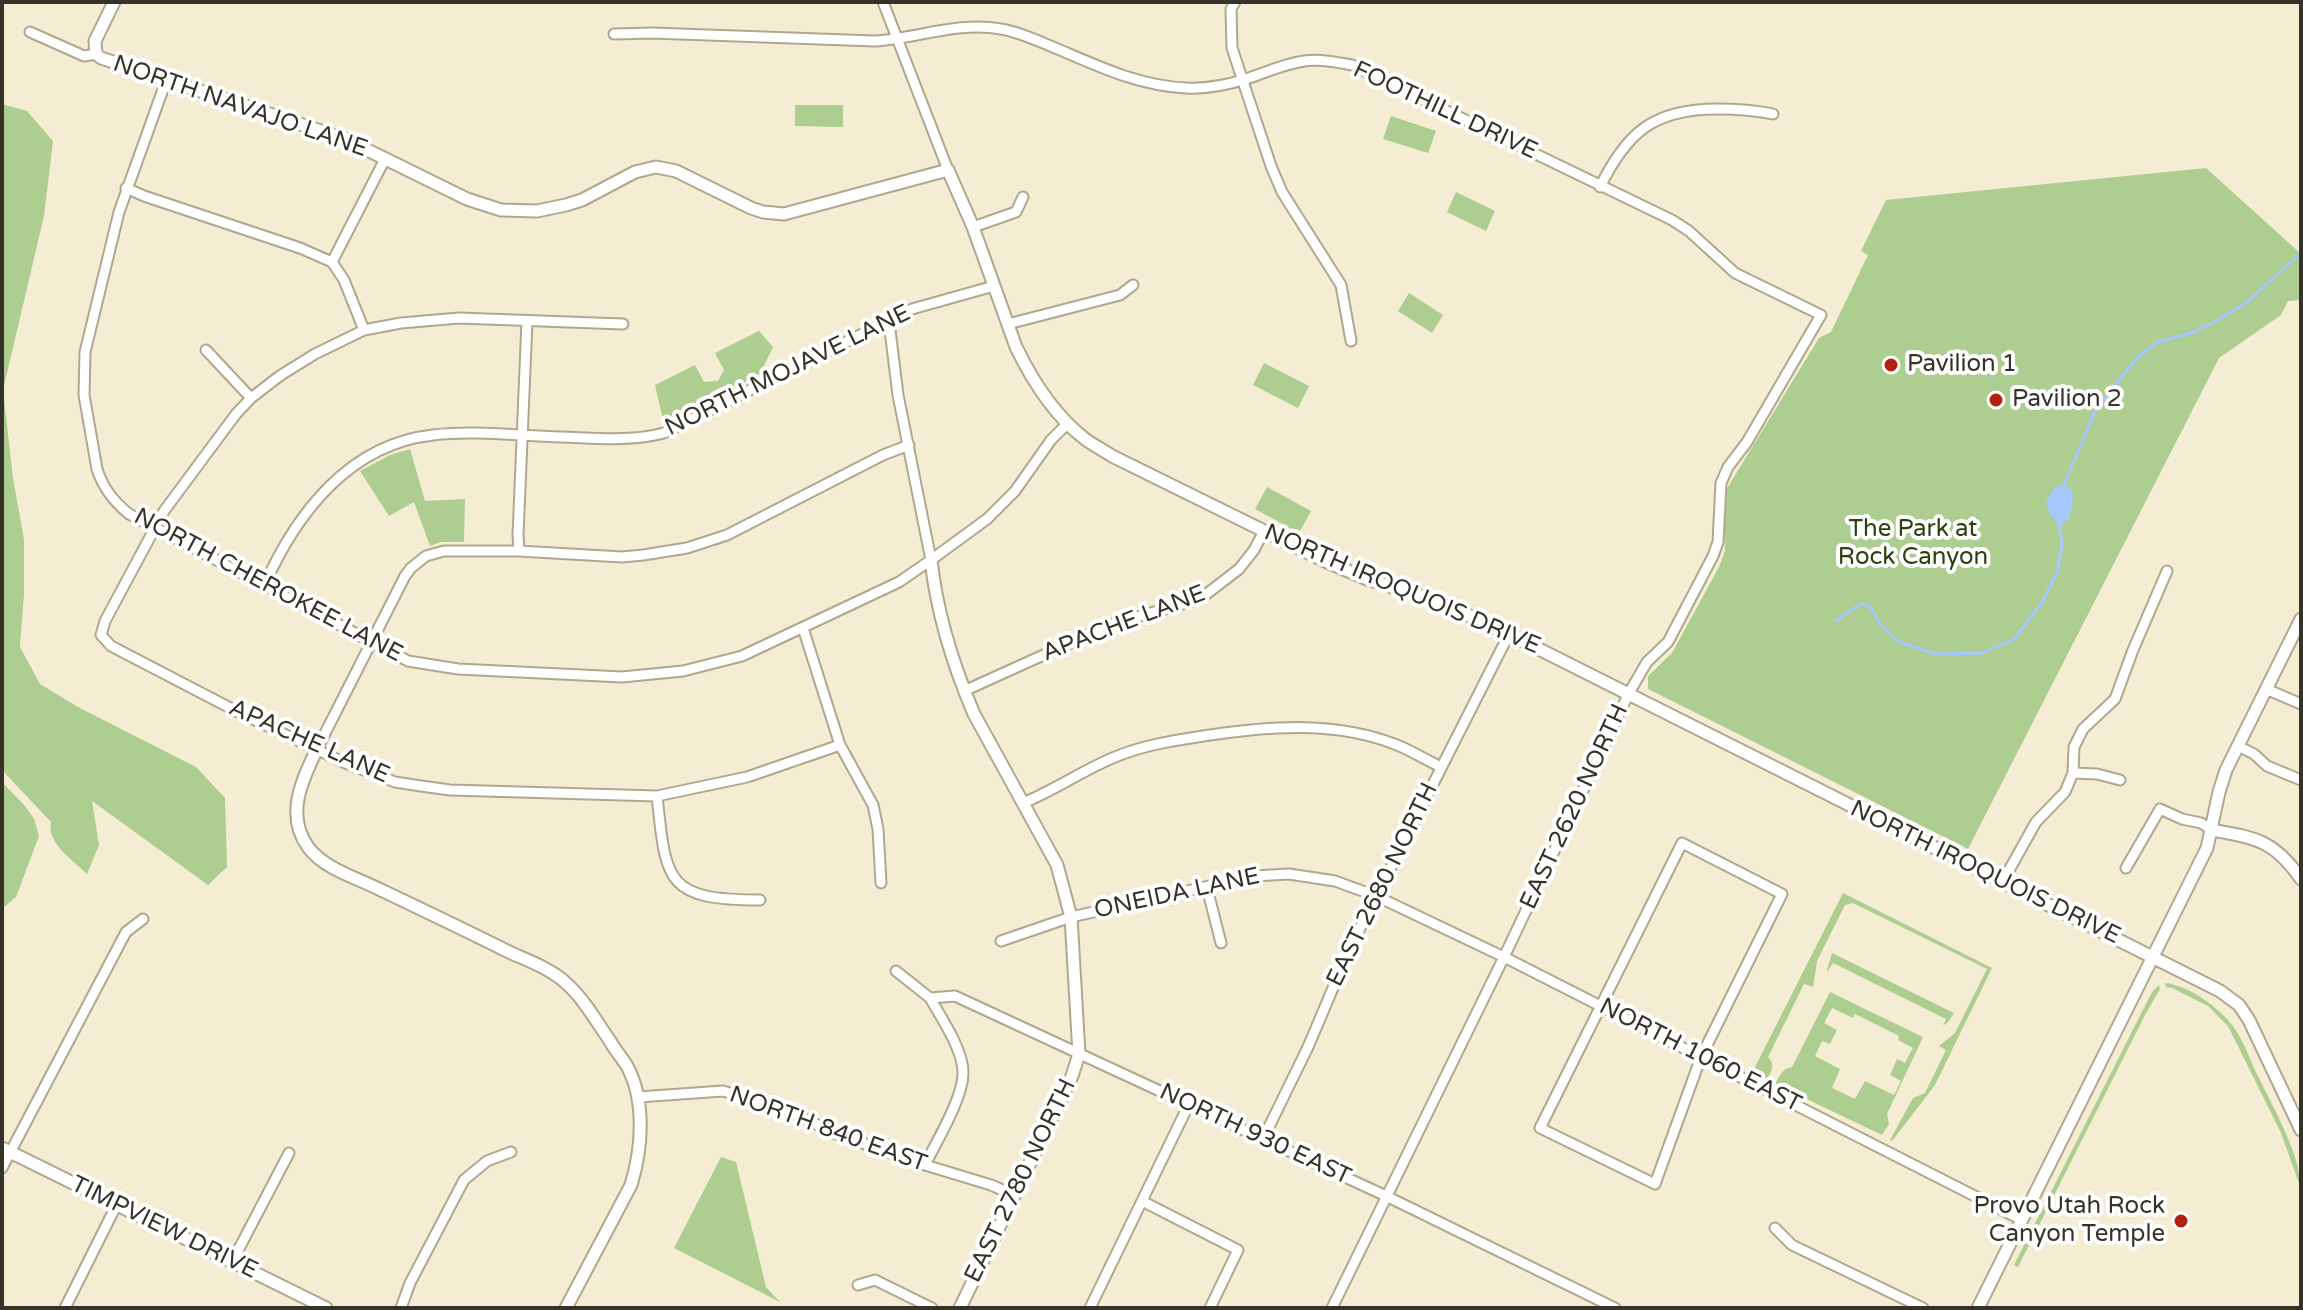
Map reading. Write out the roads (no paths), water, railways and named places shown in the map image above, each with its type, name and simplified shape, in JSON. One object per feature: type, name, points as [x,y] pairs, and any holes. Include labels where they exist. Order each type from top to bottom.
[{"type":"street","points":[[96,54],[95,41],[114,2]]},
{"type":"street","name":"NORTH IROQUOIS DRIVE","points":[[883,2],[1024,363],[1044,394],[1084,438],[1112,456],[1354,573],[1437,601],[1509,634],[2220,991],[2239,1005],[2249,1020],[2301,1130]]},
{"type":"street","points":[[1235,2],[1231,9],[1232,48],[1271,166],[1282,192],[1341,285],[1351,341]]},
{"type":"street","name":"FOOTHILL DRIVE","points":[[614,34],[875,41],[950,28],[988,27],[1021,34],[1120,75],[1171,87],[1204,88],[1243,80],[1304,61],[1323,60],[1352,65],[1672,220],[1689,231],[1735,273],[1821,315]]},
{"type":"street","name":"NORTH NAVAJO LANE","points":[[30,32],[84,56],[96,54],[109,62],[345,139],[467,199],[501,210],[537,211],[566,205],[635,172],[656,167],[676,171],[751,208],[784,214],[948,170]]},
{"type":"street","name":"NORTH CHEROKEE LANE","points":[[166,81],[126,188],[85,352],[84,395],[97,469],[105,488],[129,514],[408,661],[458,669],[622,677],[671,673],[742,656],[899,582],[931,560],[987,519],[1015,491],[1051,440],[1068,423]]},
{"type":"street","points":[[1600,187],[1623,148],[1641,130],[1668,115],[1691,109],[1751,110],[1773,114]]},
{"type":"street","points":[[332,262],[385,159]]},
{"type":"street","points":[[126,188],[332,262],[344,280],[364,330]]},
{"type":"street","points":[[973,227],[1016,212],[1023,197]]},
{"type":"street","points":[[1008,324],[1120,295],[1133,285]]},
{"type":"street","name":"NORTH MOJAVE LANE","points":[[264,586],[312,504],[334,480],[360,461],[389,446],[430,435],[628,439],[664,433],[912,309],[994,286]]},
{"type":"street","name":"EAST 2620 NORTH","points":[[1334,1307],[1629,693],[1647,662],[1668,642],[1713,556],[1718,542],[1721,483],[1728,467],[1747,442],[1821,315]]},
{"type":"street","points":[[155,529],[164,511],[251,398],[315,354],[364,330],[459,318],[623,324]]},
{"type":"street","points":[[519,551],[527,321]]},
{"type":"street","points":[[889,322],[898,395],[938,605],[953,662],[974,714],[1057,865],[1071,917],[1079,1054]]},
{"type":"street","points":[[206,350],[251,398]]},
{"type":"street","points":[[566,1308],[631,1185],[637,1167],[640,1133],[638,1097],[628,1068],[582,999],[564,981],[531,962],[327,864],[309,848],[298,826],[296,806],[302,780],[405,576],[426,556],[444,551],[519,551],[622,557],[687,548],[727,535],[883,455],[909,445]]},
{"type":"street","name":"APACHE LANE","points":[[155,529],[105,621],[101,635],[111,646],[238,712],[372,775],[395,782],[450,790],[657,796],[747,777],[840,745]]},
{"type":"street","name":"APACHE LANE","points":[[964,691],[1112,624],[1200,599],[1239,569],[1264,531]]},
{"type":"street","points":[[2003,881],[2036,822],[2065,792],[2073,773],[2074,747],[2083,729],[2115,699],[2167,571]]},
{"type":"street","points":[[1978,1308],[2207,848],[2219,792],[2238,746],[2301,619]]},
{"type":"street","points":[[803,628],[840,745],[873,805],[878,829],[881,883]]},
{"type":"street","name":"EAST 2680 NORTH","points":[[1263,1139],[1308,1047],[1350,948],[1509,634]]},
{"type":"street","points":[[2266,689],[2301,704]]},
{"type":"street","points":[[1023,803],[1127,752],[1166,742],[1258,729],[1301,727],[1353,733],[1396,745],[1441,767]]},
{"type":"street","points":[[2238,746],[2254,754],[2267,766],[2301,780]]},
{"type":"street","points":[[2073,773],[2097,774],[2120,780]]},
{"type":"street","points":[[657,796],[663,854],[668,869],[681,885],[703,896],[760,900]]},
{"type":"street","points":[[2126,868],[2160,809],[2212,830],[2253,838],[2278,850],[2301,879]]},
{"type":"street","points":[[1682,843],[1782,894],[1701,1057],[1655,1184],[1540,1128],[1682,843]]},
{"type":"street","name":"ONEIDA LANE","points":[[1001,941],[1071,917],[1254,876],[1289,874],[1335,881],[1376,896]]},
{"type":"street","points":[[1207,888],[1221,943]]},
{"type":"street","name":"NORTH 1060 EAST","points":[[1376,896],[1504,957],[2022,1220]]},
{"type":"street","points":[[2,1168],[6,1150],[126,932],[143,919]]},
{"type":"street","points":[[896,971],[930,998],[952,1039],[963,1072],[959,1094],[925,1165]]},
{"type":"street","name":"NORTH 930 EAST","points":[[930,998],[955,996],[1386,1196],[1615,1308]]},
{"type":"street","name":"EAST 2780 NORTH","points":[[960,1308],[1072,1076],[1079,1054]]},
{"type":"street","name":"NORTH 840 EAST","points":[[638,1097],[723,1091],[789,1111],[834,1133],[1014,1195]]},
{"type":"street","points":[[1090,1308],[1189,1104]]},
{"type":"street","name":"TIMPVIEW DRIVE","points":[[6,1150],[326,1308]]},
{"type":"street","points":[[401,1308],[410,1283],[464,1180],[487,1161],[511,1152]]},
{"type":"street","points":[[232,1262],[289,1153]]},
{"type":"street","points":[[1142,1201],[1238,1250],[1210,1308]]},
{"type":"street","points":[[65,1308],[117,1204]]},
{"type":"street","points":[[1775,1228],[1792,1245],[1923,1308]]},
{"type":"street","points":[[858,1285],[875,1280],[932,1308]]},
{"type":"water","points":[[2060,484],[2072,490],[2073,498],[2067,521],[2059,525],[2050,515],[2046,503]]},
{"type":"waterway","points":[[2063,487],[2096,409],[2137,358],[2157,342],[2192,333],[2246,303],[2301,253]]},
{"type":"waterway","points":[[1836,621],[1860,604],[1866,604],[1881,625],[1899,642],[1936,654],[1982,653],[2014,639],[2041,604],[2058,571],[2062,543],[2059,522]]},
{"type":"place","name":"Pavilion 1","points":[[1891,365]]},
{"type":"place","name":"Pavilion 2","points":[[1996,400]]},
{"type":"place","name":"Provo Utah Rock Canyon Temple","points":[[2181,1221]]},
{"type":"park label","name":"The Park at Rock Canyon","points":[[1913,544]]}]
